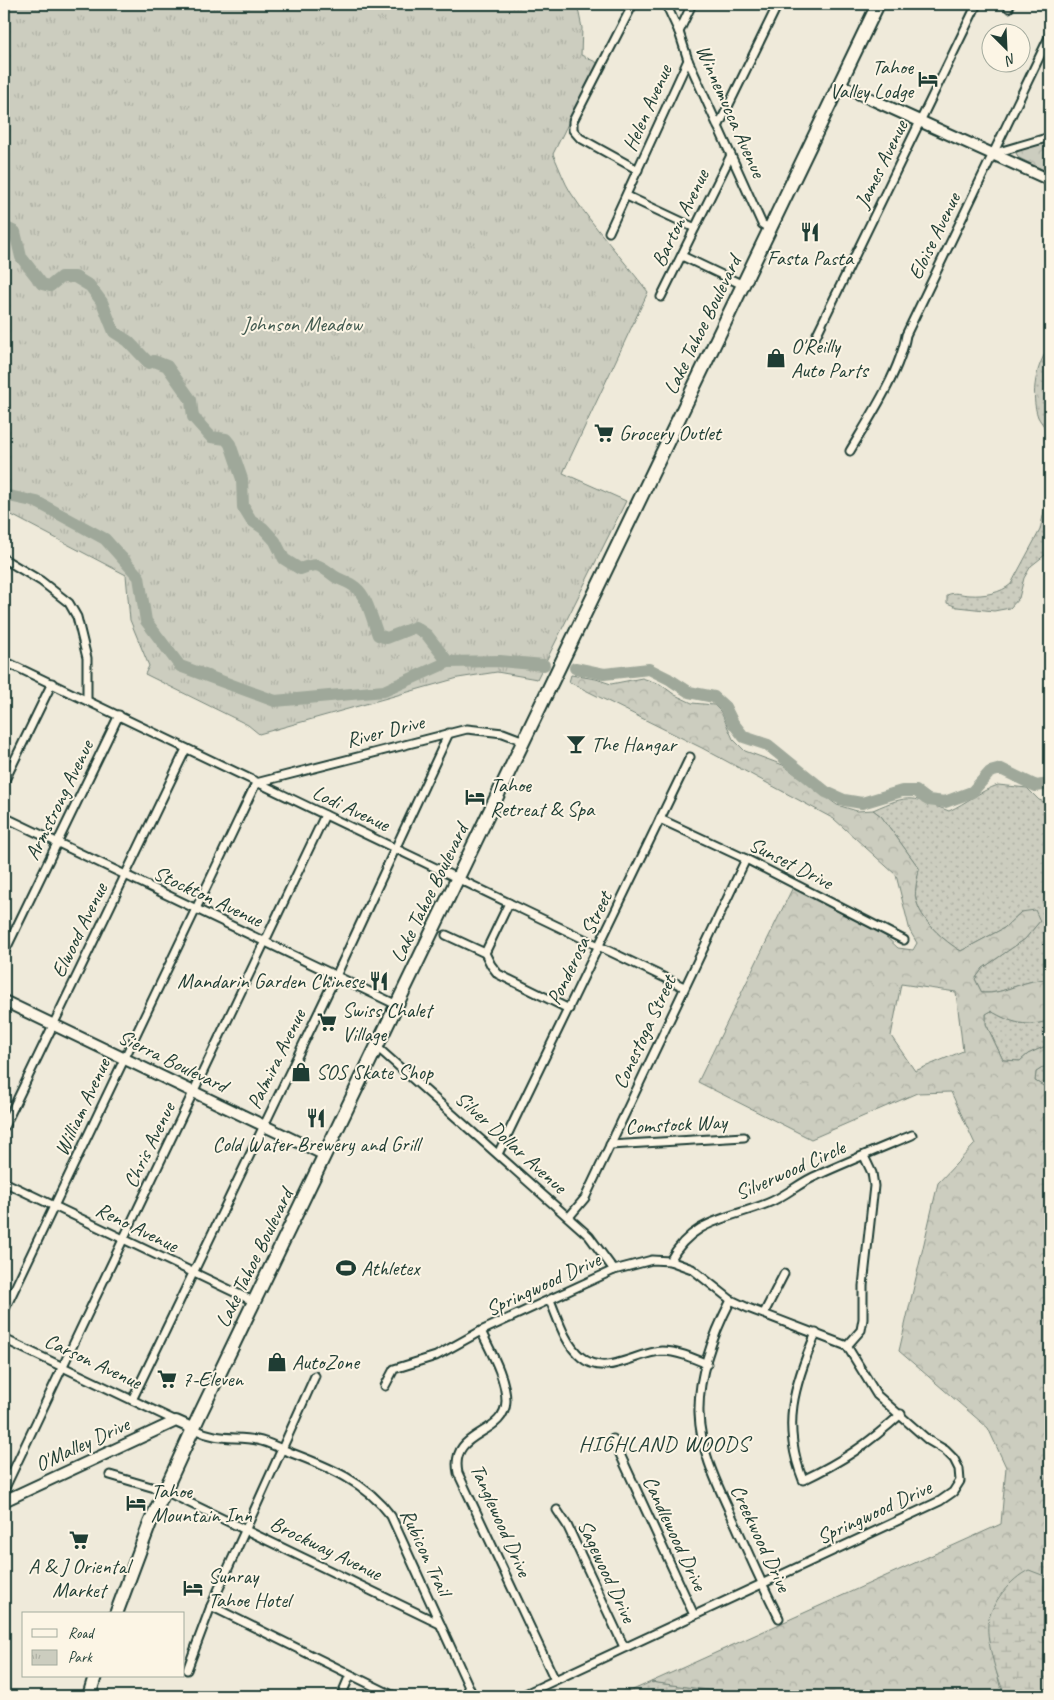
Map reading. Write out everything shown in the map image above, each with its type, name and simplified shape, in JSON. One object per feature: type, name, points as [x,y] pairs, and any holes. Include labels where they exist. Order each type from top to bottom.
[{"type":"highway","name":"Lake Tahoe Boulevard","points":[[117,1612],[139,1550],[194,1429],[878,4]]},
{"type":"highway","points":[[89,1696],[94,1678]]},
{"type":"street","points":[[632,4],[573,121],[573,130],[580,138],[638,170]]},
{"type":"street","name":"Winnemucca Avenue","points":[[666,4],[679,32],[688,60],[762,224],[770,228]]},
{"type":"street","points":[[679,32],[692,4]]},
{"type":"street","points":[[718,127],[778,4]]},
{"type":"street","name":"James Avenue","points":[[815,338],[922,121],[976,4]]},
{"type":"street","name":"Eloise Avenue","points":[[850,451],[870,418],[904,348],[906,335],[995,154],[1050,35]]},
{"type":"street","name":"Helen Avenue","points":[[609,232],[688,60]]},
{"type":"street","points":[[840,85],[1050,180]]},
{"type":"street","points":[[995,154],[1050,137]]},
{"type":"street","name":"Barton Avenue","points":[[661,297],[731,155]]},
{"type":"street","points":[[627,196],[695,228]]},
{"type":"street","points":[[682,256],[743,286]]},
{"type":"street","points":[[4,559],[41,581],[69,603],[78,617],[86,658],[87,700]]},
{"type":"street","name":"Lodi Avenue","points":[[4,660],[684,987]]},
{"type":"street","points":[[4,782],[52,684]]},
{"type":"street","name":"Armstrong Avenue","points":[[4,953],[119,715]]},
{"type":"street","name":"River Drive","points":[[256,782],[467,729],[484,730],[524,741]]},
{"type":"street","name":"Palmira Avenue","points":[[132,1400],[336,976],[449,733]]},
{"type":"street","name":"Elwood Avenue","points":[[4,1127],[186,748]]},
{"type":"street","name":"Ponderosa Street","points":[[498,1154],[690,757]]},
{"type":"street","name":"William Avenue","points":[[4,1312],[256,782]]},
{"type":"street","name":"Chris Avenue","points":[[4,1490],[325,815]]},
{"type":"street","name":"Stockton Avenue","points":[[4,817],[397,1005]]},
{"type":"street","name":"Sunset Drive","points":[[660,819],[746,859],[904,940]]},
{"type":"street","name":"Conestoga Street","points":[[569,1217],[585,1198],[746,859]]},
{"type":"street","points":[[485,953],[509,903]]},
{"type":"street","points":[[446,935],[485,953],[490,966],[498,974],[570,1008]]},
{"type":"street","name":"Sierra Boulevard","points":[[4,1001],[325,1155]]},
{"type":"street","name":"Silver Dollar Avenue","points":[[377,1047],[569,1217],[589,1236],[614,1270]]},
{"type":"street","points":[[864,1156],[912,1134]]},
{"type":"street","name":"Comstock Way","points":[[610,1145],[744,1137]]},
{"type":"street","name":"Silverwood Circle","points":[[670,1261],[678,1246],[706,1225],[721,1218],[768,1204],[816,1175],[864,1156],[872,1173],[874,1186],[863,1286],[863,1319],[861,1330],[847,1346]]},
{"type":"street","name":"Reno Avenue","points":[[4,1182],[255,1302]]},
{"type":"street","name":"Springwood Drive","points":[[385,1386],[394,1370],[436,1356],[481,1331],[614,1270],[652,1260],[670,1261],[692,1269],[731,1300],[847,1346],[878,1396],[901,1414],[928,1440],[945,1450],[954,1459],[959,1469],[960,1481],[953,1492],[940,1501],[521,1696]]},
{"type":"street","points":[[764,1313],[784,1274]]},
{"type":"street","points":[[550,1300],[570,1344],[582,1358],[598,1366],[615,1365],[648,1353],[666,1351],[707,1364]]},
{"type":"street","name":"Creekwood Drive","points":[[731,1300],[719,1323],[701,1388],[699,1413],[703,1443],[712,1473],[779,1618]]},
{"type":"street","name":"Tanglewood Drive","points":[[481,1331],[504,1387],[506,1403],[495,1423],[466,1441],[460,1449],[456,1462],[458,1473],[555,1680]]},
{"type":"street","points":[[816,1333],[798,1375],[793,1398],[793,1447],[803,1480],[840,1462],[863,1448],[901,1414]]},
{"type":"street","name":"Carson Avenue","points":[[4,1339],[194,1429]]},
{"type":"street","points":[[187,1670],[211,1606],[314,1376]]},
{"type":"street","name":"O'Malley Drive","points":[[4,1501],[176,1421]]},
{"type":"street","name":"Rubicon Trail","points":[[194,1429],[218,1438],[268,1442],[332,1468],[366,1489],[380,1502],[391,1516],[474,1696]]},
{"type":"street","name":"Candlewood Drive","points":[[613,1439],[694,1615]]},
{"type":"street","name":"Brockway Avenue","points":[[110,1475],[165,1491],[246,1528],[441,1625]]},
{"type":"street","name":"Sagewood Drive","points":[[557,1510],[567,1525],[624,1647]]},
{"type":"street","points":[[211,1606],[394,1696]]},
{"type":"street","points":[[341,1696],[350,1675]]},
{"type":"green space","name":"Johnson Meadow","points":[[4,4],[577,4],[582,28],[581,55],[598,63],[553,154],[571,193],[648,292],[563,473],[626,501],[537,679],[497,672],[458,678],[259,734],[248,725],[145,674],[149,666],[130,620],[126,575],[4,511]]},
{"type":"green space","points":[[1050,141],[1050,173],[1019,158],[1016,153],[1024,148]]},
{"type":"green space","points":[[1050,346],[1050,487],[1046,475],[1047,434],[1045,427],[1038,417],[1035,390],[1041,362]]},
{"type":"green space","points":[[1050,503],[1050,551],[1031,566],[1024,578],[1019,598],[1010,608],[994,611],[957,607],[947,603],[947,595],[950,594],[986,594],[1002,590],[1011,584],[1040,530],[1045,507]]},
{"type":"green space","points":[[571,675],[596,679],[611,684],[642,678],[660,684],[675,695],[692,703],[714,705],[721,712],[733,739],[745,751],[783,765],[837,805],[857,811],[873,810],[881,816],[919,868],[916,899],[922,915],[940,936],[961,951],[1004,928],[1021,912],[1035,910],[1040,921],[1025,939],[983,968],[975,979],[982,993],[991,993],[1033,981],[1050,980],[1050,1020],[1027,1024],[1006,1019],[991,1011],[986,1014],[986,1024],[1003,1060],[1020,1061],[1028,1054],[1050,1044],[1050,1063],[1036,1072],[1035,1081],[1050,1090],[1050,1578],[1045,1576],[992,1653],[1000,1686],[1006,1696],[724,1696],[722,1692],[651,1682],[1001,1524],[1006,1467],[988,1428],[899,1351],[938,1183],[975,1144],[951,1092],[917,1093],[811,1139],[698,1082],[793,887],[884,935],[898,948],[913,950],[917,943],[910,931],[896,875],[834,819],[702,748],[569,682]],"holes":[[[901,984],[956,992],[963,1051],[915,1071],[891,1036]]]},
{"type":"green space","points":[[998,785],[1027,788],[1039,800],[1050,804],[1050,980],[1033,981],[991,993],[982,993],[975,979],[983,968],[1025,939],[1040,921],[1021,912],[1004,928],[961,951],[954,947],[940,936],[922,915],[916,899],[919,868],[881,816],[873,810],[896,801],[911,799],[949,811],[985,790]]},
{"type":"green space","points":[[991,1011],[1006,1019],[1020,1023],[1034,1024],[1050,1020],[1050,1044],[1028,1054],[1020,1061],[1003,1060],[986,1024],[986,1014]]},
{"type":"green space","points":[[1050,1063],[1050,1090],[1035,1081],[1036,1072]]},
{"type":"green space","points":[[1029,1570],[1050,1578],[1050,1696],[1006,1696],[993,1661],[988,1624],[993,1608],[1002,1592],[1015,1579]]},
{"type":"green space","points":[[651,1682],[722,1692],[724,1696],[619,1696]]},
{"type":"waterway","points":[[4,227],[15,232],[21,257],[42,284],[50,286],[61,277],[75,277],[90,286],[102,302],[114,332],[128,341],[149,363],[154,361],[167,366],[191,400],[193,417],[211,437],[226,439],[230,444],[242,479],[243,507],[251,520],[263,528],[275,541],[284,559],[300,569],[318,566],[355,587],[366,603],[378,635],[387,638],[415,627],[427,635],[448,662]]},
{"type":"waterway","points":[[4,495],[37,502],[105,539],[139,577],[146,621],[180,666],[275,701],[384,691],[448,662],[500,661],[544,665]]},
{"type":"waterway","points":[[575,668],[604,674],[649,669],[669,679]]},
{"type":"waterway","points":[[672,681],[689,692],[714,697],[725,707],[733,723],[744,737],[768,745],[826,792],[844,800],[862,803],[902,791],[916,791],[928,800],[945,802],[972,792],[990,772],[1001,769],[1036,786],[1050,784]]},
{"type":"place","name":"Tahoe Valley Lodge","points":[[928,79]]},
{"type":"place","name":"Fasta Pasta","points":[[810,232]]},
{"type":"place","name":"O'Reilly Auto Parts","points":[[776,358]]},
{"type":"place","name":"Grocery Outlet","points":[[604,433]]},
{"type":"place","name":"The Hangar","points":[[576,744]]},
{"type":"place","name":"Tahoe Retreat & Spa","points":[[475,797]]},
{"type":"place","name":"Mandarin Garden Chinese","points":[[379,981]]},
{"type":"place","name":"Swiss Chalet Village","points":[[327,1022]]},
{"type":"place","name":"SOS Skate Shop","points":[[301,1072]]},
{"type":"place","name":"Cold Water Brewery and Grill","points":[[316,1118]]},
{"type":"place","name":"Athletex","points":[[346,1268]]},
{"type":"place","name":"AutoZone","points":[[277,1362]]},
{"type":"place","name":"7-Eleven","points":[[167,1379]]},
{"type":"place","name":"Tahoe Mountain Inn","points":[[136,1503]]},
{"type":"place","name":"A & J Oriental Market","points":[[79,1540]]},
{"type":"place","name":"Sunray Tahoe Hotel","points":[[193,1588]]},
{"type":"district","name":"HIGHLAND WOODS","points":[[664,1444]]}]
